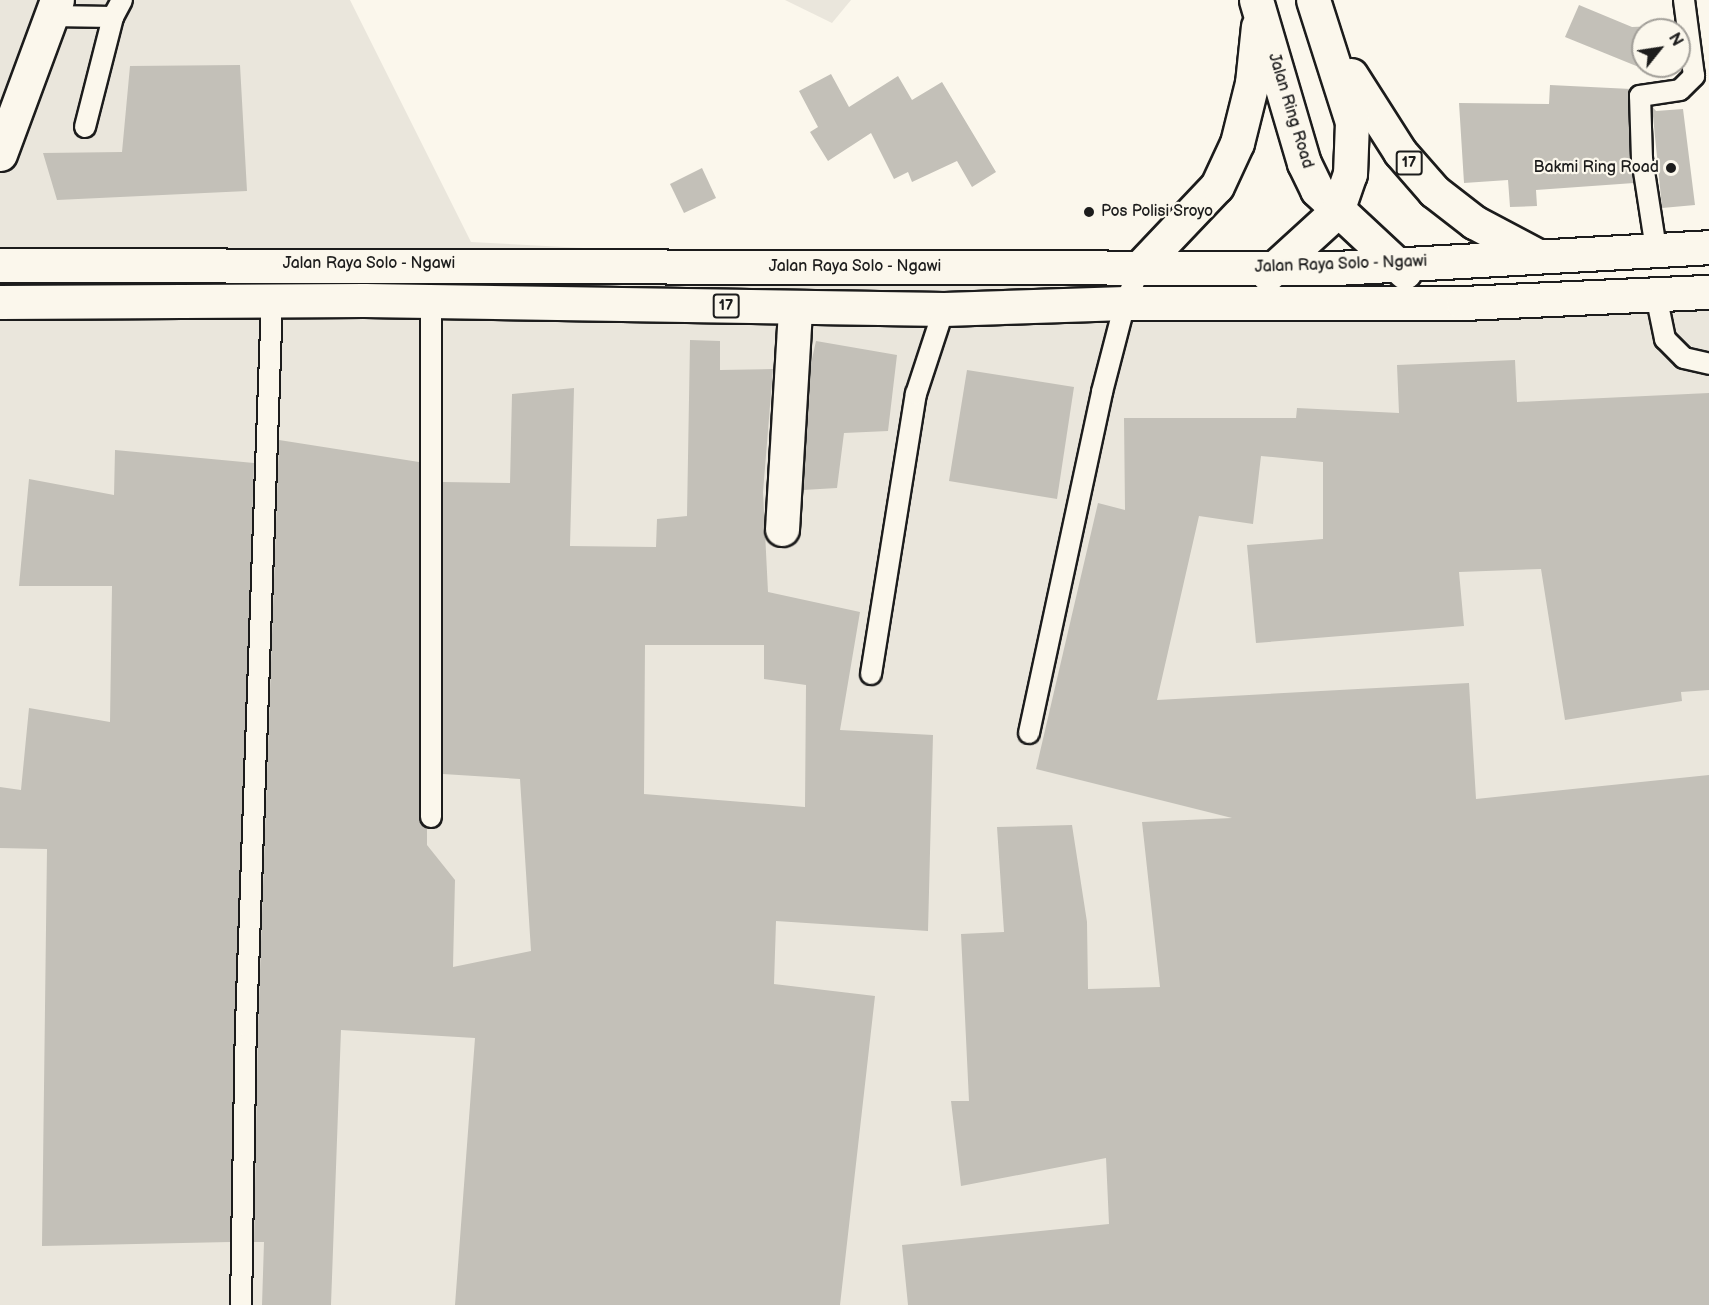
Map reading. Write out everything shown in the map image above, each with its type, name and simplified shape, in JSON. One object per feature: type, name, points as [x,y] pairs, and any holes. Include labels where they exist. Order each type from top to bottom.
[{"type":"main road","name":"Jalan Ring Road","points":[[1258,5],[1304,163],[1317,190],[1395,264],[1451,303]]},
{"type":"main road","points":[[1141,266],[1217,186],[1237,143],[1252,83],[1258,5]]},
{"type":"main road","points":[[0,154],[54,8]]},
{"type":"main road","name":"17","points":[[1319,15],[1352,122],[1353,149],[1337,211]]},
{"type":"main road","name":"17","points":[[1319,15],[1373,114],[1434,190],[1474,222],[1536,255]]},
{"type":"main road","points":[[1226,306],[1277,268],[1337,211]]},
{"type":"main road","name":"Jalan Raya Solo - Ngawi","points":[[0,265],[1277,268],[1709,247]]},
{"type":"main road","name":"17","points":[[0,302],[431,301],[944,309],[1125,303],[1226,306],[1451,303],[1709,292]]},
{"type":"main road","points":[[782,529],[795,307]]},
{"type":"lane","points":[[1656,249],[1642,159],[1640,96],[1680,90],[1694,76],[1684,0]]},
{"type":"lane","points":[[54,8],[117,9],[85,127]]},
{"type":"lane","points":[[1029,734],[1125,303],[1141,266]]},
{"type":"lane","points":[[1656,295],[1665,339],[1683,358],[1709,364]]},
{"type":"lane","points":[[241,1305],[246,1026],[272,300]]},
{"type":"lane","points":[[431,301],[431,817]]},
{"type":"lane","points":[[871,674],[916,394],[944,309]]},
{"type":"shaded area","points":[[0,0],[350,0],[471,242],[1709,308],[1709,1305],[0,1305]]},
{"type":"shaded area","points":[[785,0],[851,0],[832,23]]},
{"type":"building","points":[[1579,5],[1631,27],[1631,64],[1565,37]]},
{"type":"building","points":[[240,65],[247,191],[57,200],[43,153],[122,152],[130,66]]},
{"type":"building","points":[[831,74],[849,107],[898,76],[912,100],[942,82],[996,172],[972,187],[957,161],[912,182],[908,172],[894,179],[871,133],[828,161],[810,132],[818,127],[799,91]]},
{"type":"building","points":[[1550,85],[1631,89],[1634,183],[1536,190],[1537,206],[1510,207],[1508,180],[1464,183],[1459,103],[1549,104]]},
{"type":"building","points":[[1652,106],[1656,111],[1683,109],[1695,205],[1662,208]]},
{"type":"building","points":[[702,168],[716,198],[684,213],[670,184]]},
{"type":"building","points":[[690,340],[720,341],[720,370],[773,369],[763,492],[768,592],[860,612],[840,730],[933,735],[928,931],[776,921],[774,984],[875,996],[840,1305],[455,1305],[475,1038],[341,1030],[331,1305],[262,1305],[264,1242],[254,1242],[258,1026],[279,440],[419,462],[419,817],[427,828],[427,845],[455,880],[453,967],[531,951],[520,779],[443,774],[443,482],[510,483],[512,394],[574,388],[570,546],[656,547],[657,519],[687,516]],"holes":[[[645,645],[764,645],[764,679],[806,685],[805,807],[644,794]]]},
{"type":"building","points":[[816,341],[897,355],[888,431],[844,433],[837,488],[803,490],[810,368]]},
{"type":"building","points":[[1515,360],[1517,402],[1709,393],[1709,690],[1681,692],[1682,701],[1565,720],[1541,569],[1459,572],[1464,626],[1256,643],[1247,545],[1323,539],[1323,462],[1261,456],[1253,524],[1199,516],[1157,700],[1469,683],[1476,799],[1709,775],[1709,1305],[908,1305],[902,1245],[1109,1224],[1106,1158],[961,1186],[951,1101],[969,1101],[961,934],[1004,932],[997,827],[1072,825],[1087,922],[1088,989],[1160,987],[1142,822],[1232,818],[1036,769],[1098,503],[1125,510],[1124,418],[1296,418],[1297,408],[1399,413],[1397,365]]},
{"type":"building","points":[[967,370],[1074,387],[1057,499],[949,481]]},
{"type":"building","points":[[115,450],[254,463],[230,1242],[42,1246],[47,849],[0,848],[0,787],[21,790],[29,708],[110,722],[112,586],[19,586],[29,479],[114,495]]},
{"type":"place","name":"Bakmi Ring Road","points":[[1671,168]]},
{"type":"place","name":"Pos Polisi Sroyo","points":[[1089,212]]}]
